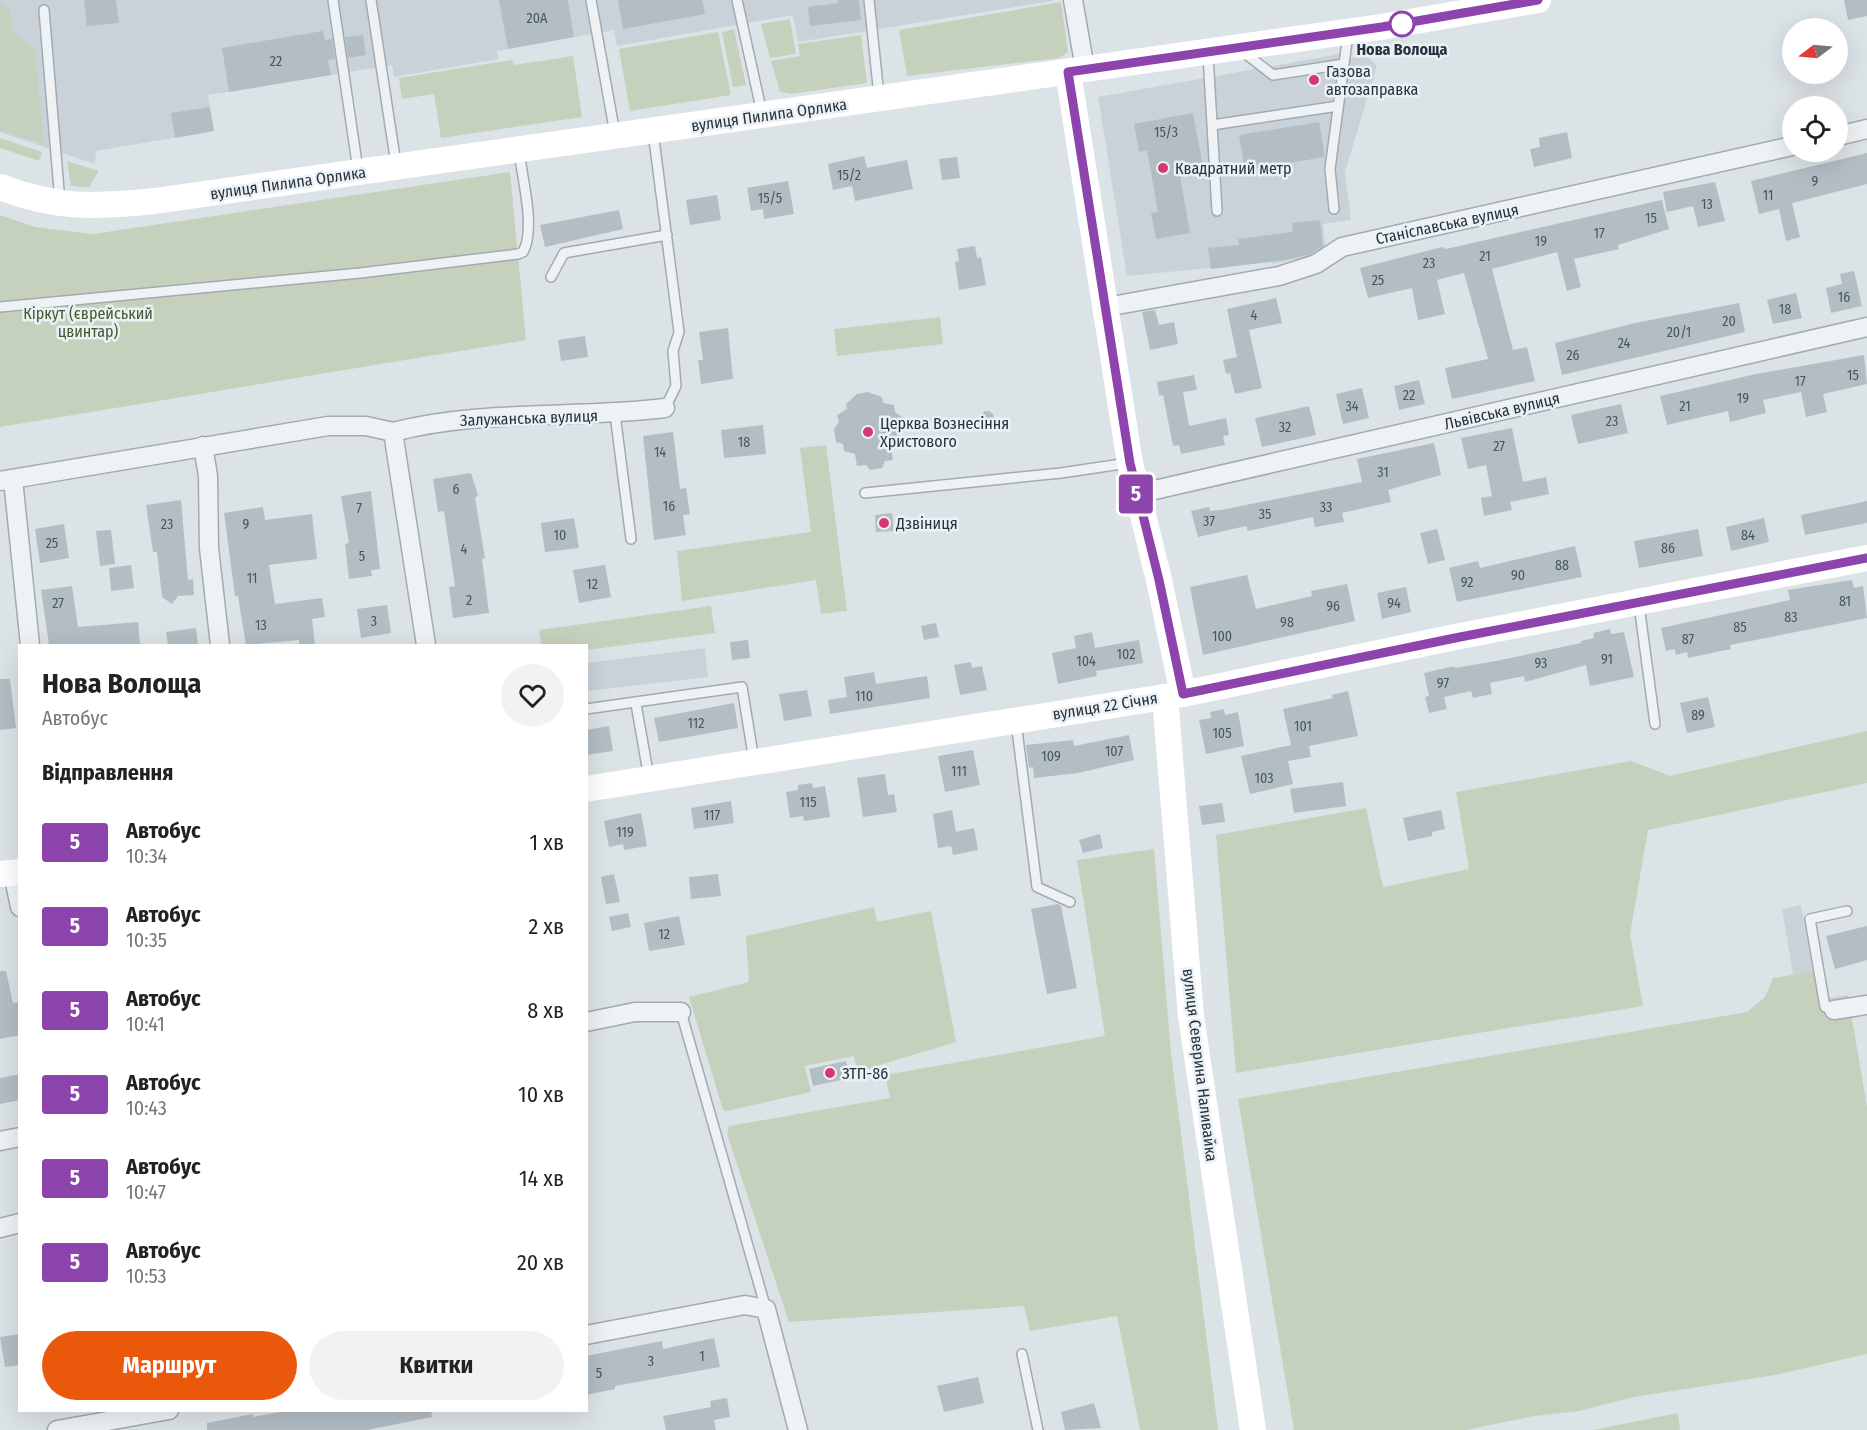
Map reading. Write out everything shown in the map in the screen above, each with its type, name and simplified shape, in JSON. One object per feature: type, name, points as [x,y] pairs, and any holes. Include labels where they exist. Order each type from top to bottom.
[{"type":"street","name":"вулиця Северина Наливайка","points":[[1073,0],[1076,71],[1106,307],[1130,463],[1159,580],[1174,696],[1191,1016],[1253,1430]]},
{"type":"street","name":"вулиця Пилипа Орлика","points":[[0,188],[60,205],[98,207],[616,138],[1349,32],[1538,0]]},
{"type":"street","points":[[1848,134],[1867,129]]},
{"type":"street","name":"Станіславська вулиця","points":[[1106,307],[1279,276],[1316,264],[1342,247],[1782,148]]},
{"type":"street","name":"Львівська вулиця","points":[[1137,494],[1867,327]]},
{"type":"street","name":"Залужанська вулиця","points":[[30,644],[7,480],[328,426],[366,426],[393,432],[423,424],[482,417],[615,414],[665,408]]},
{"type":"street","points":[[393,432],[426,644]]},
{"type":"street","points":[[203,446],[208,476],[209,548],[219,644]]},
{"type":"street","name":"вулиця 22 Січня","points":[[588,789],[1174,696],[1638,601],[1867,558]]},
{"type":"street","points":[[11,873],[18,899]]},
{"type":"street","points":[[1834,1010],[1867,1005]]},
{"type":"street","points":[[588,1022],[635,1012],[681,1012]]},
{"type":"street","points":[[0,1141],[18,1137]]},
{"type":"street","points":[[0,1228],[18,1224]]},
{"type":"street","points":[[588,1335],[745,1305],[766,1309],[798,1430]]},
{"type":"street","points":[[57,1430],[94,1421],[155,1412]]},
{"type":"lane","points":[[333,0],[359,174]]},
{"type":"lane","points":[[371,0],[396,169]]},
{"type":"lane","points":[[591,0],[616,138]]},
{"type":"lane","points":[[737,0],[763,116]]},
{"type":"lane","points":[[869,0],[880,99]]},
{"type":"lane","points":[[44,10],[60,205]]},
{"type":"lane","points":[[1334,209],[1330,169],[1349,32]]},
{"type":"lane","points":[[1239,48],[1273,75],[1344,64]]},
{"type":"lane","points":[[1208,52],[1217,211]]},
{"type":"lane","points":[[1212,125],[1338,106]]},
{"type":"lane","points":[[653,132],[679,332],[673,351],[676,386],[665,408]]},
{"type":"lane","points":[[0,307],[360,273],[518,254],[523,252],[528,244],[529,230],[519,151]]},
{"type":"lane","points":[[551,277],[564,253],[667,235]]},
{"type":"lane","points":[[615,414],[631,539]]},
{"type":"lane","points":[[865,493],[1061,473],[1130,463]]},
{"type":"lane","points":[[1638,601],[1655,724]]},
{"type":"lane","points":[[588,709],[636,704],[742,687],[754,762]]},
{"type":"lane","points":[[636,704],[649,779]]},
{"type":"lane","points":[[1016,720],[1037,887],[1070,902]]},
{"type":"lane","points":[[1834,1010],[1825,1007],[1810,919],[1847,911]]},
{"type":"lane","points":[[681,1012],[766,1309]]},
{"type":"lane","points":[[1022,1354],[1038,1430]]},
{"type":"shaded area","points":[[0,0],[1052,1],[798,42],[793,15],[617,46],[614,30],[497,51],[498,59],[394,77],[392,65],[208,95],[214,131],[96,151],[95,164],[0,132]]},
{"type":"shaded area","points":[[1340,54],[1341,60],[1367,56],[1377,66],[1345,172],[1351,220],[1323,224],[1326,253],[1272,264],[1271,262],[1127,276],[1098,97]]},
{"type":"shaded area","points":[[705,648],[708,677],[588,691],[588,663]]},
{"type":"shaded area","points":[[1801,905],[1813,972],[1793,975],[1782,909]]},
{"type":"green space","points":[[1061,2],[1068,52],[1059,58],[907,76],[899,30]]},
{"type":"green space","points":[[0,3],[10,9],[13,32],[35,50],[44,144],[0,130]]},
{"type":"green space","points":[[790,19],[796,54],[770,58],[761,24]]},
{"type":"green space","points":[[734,29],[746,85],[733,87],[722,32]]},
{"type":"green space","points":[[718,32],[731,95],[630,111],[619,49]]},
{"type":"green space","points":[[861,35],[867,83],[791,94],[780,92],[771,61],[800,56],[798,44]]},
{"type":"green space","points":[[573,56],[582,117],[441,138],[434,94],[402,99],[399,78],[512,60],[514,65]]},
{"type":"green space","points":[[0,138],[42,152],[39,161],[0,148]]},
{"type":"green space","points":[[67,161],[99,171],[89,187],[71,186]]},
{"type":"green space","name":"Кіркут (єврейський цвинтар)","points":[[510,172],[526,340],[0,427],[0,215],[35,227],[93,234]]},
{"type":"green space","points":[[940,317],[943,344],[837,356],[834,329]]},
{"type":"green space","points":[[826,445],[847,611],[821,614],[816,580],[682,601],[677,551],[811,532],[800,448]]},
{"type":"green space","points":[[711,606],[715,633],[588,650],[588,644],[541,644],[539,630]]},
{"type":"green space","points":[[1867,731],[1867,783],[1648,830],[1630,934],[1643,1006],[1236,1073],[1216,835],[1366,808],[1383,887],[1469,869],[1456,792],[1631,761],[1670,776]]},
{"type":"green space","points":[[1154,849],[1171,1053],[1218,1430],[1140,1430],[1117,1316],[1030,1331],[1024,1306],[789,1322],[727,1134],[729,1126],[890,1098],[885,1075],[1105,1036],[1077,860]]},
{"type":"green space","points":[[874,907],[877,922],[931,911],[956,1042],[857,1072],[854,1056],[805,1066],[811,1092],[723,1110],[689,997],[749,982],[746,936]]},
{"type":"green space","points":[[1817,971],[1821,1000],[1848,995],[1867,1107],[1867,1354],[1775,1375],[1634,1397],[1579,1411],[1534,1416],[1466,1430],[1294,1430],[1238,1099],[1747,1012],[1765,997],[1773,978]]},
{"type":"green space","points":[[1678,1413],[1680,1430],[1593,1430]]},
{"type":"building","points":[[84,0],[116,0],[119,23],[87,26]]},
{"type":"building","points":[[499,0],[568,0],[574,37],[508,49]]},
{"type":"building","points":[[618,0],[702,0],[705,14],[623,29]]},
{"type":"building","points":[[837,0],[859,0],[861,20],[810,26],[808,7],[838,3]]},
{"type":"building","points":[[1844,0],[1867,0],[1867,16],[1848,20]]},
{"type":"building","points":[[323,31],[325,40],[332,39],[335,59],[328,60],[331,75],[229,92],[222,48]]},
{"type":"building","points":[[363,35],[366,55],[348,58],[345,37]]},
{"type":"building","points":[[210,107],[214,131],[175,138],[171,113]]},
{"type":"building","points":[[1193,113],[1204,172],[1180,176],[1190,233],[1156,239],[1151,213],[1158,212],[1147,150],[1139,152],[1134,124]]},
{"type":"building","points":[[1319,122],[1325,157],[1245,170],[1239,135]]},
{"type":"building","points":[[1567,132],[1572,158],[1534,167],[1530,149],[1540,147],[1539,138]]},
{"type":"building","points":[[1867,153],[1867,184],[1792,203],[1800,237],[1786,241],[1779,209],[1759,214],[1751,181],[1830,162],[1848,162],[1848,158]]},
{"type":"building","points":[[864,156],[867,168],[907,160],[913,189],[855,201],[852,186],[833,190],[828,164]]},
{"type":"building","points":[[957,157],[960,178],[942,180],[939,159]]},
{"type":"building","points":[[788,181],[794,214],[764,219],[763,209],[751,211],[747,188]]},
{"type":"building","points":[[1715,182],[1725,221],[1698,227],[1693,206],[1667,212],[1663,192]]},
{"type":"building","points":[[717,195],[721,220],[690,225],[686,200]]},
{"type":"building","points":[[1662,200],[1669,229],[1618,245],[1619,249],[1574,259],[1581,287],[1567,291],[1557,252],[1492,269],[1513,350],[1527,347],[1535,381],[1452,399],[1445,368],[1488,359],[1464,273],[1437,280],[1445,314],[1418,320],[1412,288],[1368,298],[1360,268],[1442,247],[1446,249]]},
{"type":"building","points":[[619,210],[623,229],[545,247],[540,225]]},
{"type":"building","points":[[1320,220],[1323,246],[1311,254],[1285,260],[1211,269],[1208,248],[1239,245],[1238,239],[1293,232],[1292,223]]},
{"type":"building","points":[[975,246],[977,258],[981,257],[986,285],[959,290],[955,262],[959,261],[957,249]]},
{"type":"building","points":[[1854,271],[1862,306],[1831,313],[1826,288],[1842,284],[1840,274]]},
{"type":"building","points":[[1796,293],[1802,318],[1773,324],[1767,300]]},
{"type":"building","points":[[1276,298],[1282,323],[1249,330],[1262,388],[1235,394],[1230,373],[1226,374],[1223,360],[1237,357],[1227,309]]},
{"type":"building","points":[[1739,303],[1745,332],[1562,375],[1555,343],[1635,323]]},
{"type":"building","points":[[1155,310],[1159,325],[1174,322],[1178,344],[1150,350],[1142,312]]},
{"type":"building","points":[[728,328],[733,379],[701,384],[698,360],[703,360],[699,332]]},
{"type":"building","points":[[585,336],[588,357],[561,361],[558,340]]},
{"type":"building","points":[[1864,355],[1867,384],[1823,394],[1827,412],[1806,417],[1801,392],[1763,400],[1766,413],[1730,422],[1728,411],[1667,425],[1660,396],[1756,374]]},
{"type":"building","points":[[1194,375],[1197,390],[1183,392],[1189,426],[1226,418],[1229,435],[1223,436],[1225,445],[1181,454],[1179,445],[1173,446],[1163,395],[1159,396],[1157,382]]},
{"type":"building","points":[[1419,380],[1425,404],[1399,410],[1394,386]]},
{"type":"building","points":[[1362,388],[1369,418],[1343,424],[1336,394]]},
{"type":"building","name":"Церква Вознесіння Христового","points":[[868,392],[882,397],[883,403],[894,405],[895,412],[902,417],[904,430],[899,434],[900,441],[891,448],[893,460],[885,461],[882,468],[870,470],[866,465],[857,466],[855,454],[844,451],[843,444],[836,442],[834,429],[839,422],[837,415],[847,409],[846,404],[857,394]]},
{"type":"building","points":[[1621,404],[1628,433],[1578,444],[1571,415]]},
{"type":"building","points":[[1309,406],[1316,435],[1262,447],[1255,418]]},
{"type":"building","points":[[984,411],[990,411],[994,418],[990,425],[984,425],[980,421],[980,415]]},
{"type":"building","points":[[763,425],[766,454],[724,458],[721,430]]},
{"type":"building","points":[[1512,428],[1523,482],[1546,477],[1549,494],[1510,502],[1512,510],[1484,516],[1481,498],[1492,496],[1486,465],[1468,469],[1461,438]]},
{"type":"building","points":[[673,432],[680,489],[686,488],[690,514],[683,515],[686,535],[654,540],[643,436]]},
{"type":"building","points":[[1434,443],[1441,475],[1388,490],[1391,502],[1342,513],[1344,522],[1315,527],[1313,517],[1248,531],[1246,526],[1198,537],[1191,511],[1209,507],[1210,511],[1221,510],[1362,482],[1357,459]]},
{"type":"building","points":[[471,473],[478,495],[475,498],[485,558],[482,559],[489,613],[453,618],[449,587],[455,586],[444,511],[438,512],[433,479]]},
{"type":"building","points":[[371,491],[380,569],[371,570],[372,576],[349,579],[345,544],[349,543],[341,496]]},
{"type":"building","points":[[181,500],[188,580],[193,579],[194,595],[178,596],[172,604],[162,597],[157,552],[153,552],[146,505]]},
{"type":"building","points":[[1867,501],[1867,523],[1805,535],[1801,515]]},
{"type":"building","points":[[263,507],[265,520],[312,514],[317,559],[269,565],[275,604],[322,598],[325,617],[312,619],[315,644],[299,644],[299,640],[246,644],[238,596],[235,596],[224,513]]},
{"type":"building","name":"Дзвіниця","points":[[892,513],[894,531],[876,532],[875,515]]},
{"type":"building","points":[[574,518],[579,548],[545,552],[541,523]]},
{"type":"building","points":[[1764,518],[1769,542],[1731,551],[1726,527]]},
{"type":"building","points":[[64,524],[69,558],[40,563],[35,529]]},
{"type":"building","points":[[1437,529],[1445,560],[1428,564],[1420,533]]},
{"type":"building","points":[[1698,529],[1703,556],[1639,568],[1634,541]]},
{"type":"building","points":[[111,530],[115,564],[100,566],[96,531]]},
{"type":"building","points":[[1575,546],[1582,577],[1457,602],[1449,568],[1478,561],[1480,568]]},
{"type":"building","points":[[131,565],[134,588],[111,591],[109,568]]},
{"type":"building","points":[[605,565],[611,597],[579,603],[573,570]]},
{"type":"building","points":[[1247,575],[1256,609],[1312,596],[1311,591],[1347,584],[1355,621],[1203,655],[1190,587]]},
{"type":"building","points":[[1852,580],[1854,588],[1863,586],[1867,618],[1730,645],[1731,649],[1688,658],[1687,652],[1676,655],[1675,649],[1666,651],[1661,628],[1790,600],[1788,590]]},
{"type":"building","points":[[72,586],[78,627],[138,622],[140,644],[49,644],[41,590]]},
{"type":"building","points":[[1406,587],[1411,612],[1382,619],[1377,593]]},
{"type":"building","points":[[387,605],[391,633],[361,638],[357,609]]},
{"type":"building","points":[[936,623],[939,637],[924,640],[921,626]]},
{"type":"building","points":[[196,628],[198,644],[168,644],[166,632]]},
{"type":"building","points":[[1610,629],[1611,634],[1624,632],[1634,677],[1590,686],[1586,665],[1525,682],[1524,676],[1490,683],[1492,694],[1473,698],[1471,691],[1444,697],[1447,709],[1429,713],[1425,697],[1429,696],[1424,673],[1581,643],[1581,641],[1594,638],[1593,633]]},
{"type":"building","points":[[1092,632],[1095,648],[1139,640],[1143,663],[1096,671],[1097,676],[1058,684],[1052,653],[1076,648],[1074,636]]},
{"type":"building","points":[[748,640],[750,658],[732,660],[730,642]]},
{"type":"building","points":[[971,662],[972,668],[982,666],[987,690],[960,695],[954,665]]},
{"type":"building","points":[[874,672],[876,684],[927,676],[930,698],[830,714],[828,700],[847,697],[844,677]]},
{"type":"building","points":[[0,679],[10,679],[16,728],[0,730]]},
{"type":"building","points":[[807,690],[812,716],[784,721],[779,694]]},
{"type":"building","points":[[1348,691],[1358,736],[1309,746],[1311,757],[1288,761],[1293,784],[1250,794],[1241,756],[1291,745],[1283,709],[1333,698],[1332,695]]},
{"type":"building","points":[[1708,697],[1715,727],[1687,733],[1680,703]]},
{"type":"building","points":[[734,703],[738,728],[659,742],[654,718]]},
{"type":"building","points":[[1224,709],[1225,715],[1238,712],[1244,746],[1206,754],[1199,720],[1211,718],[1210,712]]},
{"type":"building","points":[[609,726],[613,751],[588,755],[588,730]]},
{"type":"building","points":[[1129,735],[1134,760],[1078,773],[1034,778],[1033,767],[1029,768],[1026,745],[1073,740],[1074,746]]},
{"type":"building","points":[[973,750],[980,785],[945,792],[938,756]]},
{"type":"building","points":[[885,774],[888,795],[894,794],[897,812],[863,817],[857,778]]},
{"type":"building","points":[[1343,782],[1346,806],[1294,813],[1290,789]]},
{"type":"building","points":[[812,783],[813,788],[825,786],[830,817],[804,821],[803,816],[790,818],[786,792],[798,790],[798,785]]},
{"type":"building","points":[[731,801],[734,823],[694,829],[691,808]]},
{"type":"building","points":[[1222,803],[1225,822],[1202,825],[1199,806]]},
{"type":"building","points":[[952,810],[956,832],[974,828],[978,850],[953,855],[951,846],[938,848],[933,814]]},
{"type":"building","points":[[1441,810],[1445,829],[1432,832],[1432,836],[1408,841],[1403,818]]},
{"type":"building","points":[[641,813],[647,846],[624,850],[623,844],[609,847],[604,821]]},
{"type":"building","points":[[1100,834],[1103,848],[1083,853],[1079,840]]},
{"type":"building","points":[[614,874],[620,902],[606,904],[601,877]]},
{"type":"building","points":[[718,874],[721,896],[691,899],[689,877]]},
{"type":"building","points":[[1058,904],[1061,906],[1077,988],[1047,994],[1031,909]]},
{"type":"building","points":[[628,913],[631,927],[612,931],[609,917]]},
{"type":"building","points":[[679,916],[685,945],[649,951],[644,923]]},
{"type":"building","points":[[1867,926],[1867,960],[1835,969],[1826,936]]},
{"type":"building","points":[[0,971],[6,971],[13,1003],[18,1002],[18,1035],[0,1039]]},
{"type":"building","name":"ЗТП-86","points":[[846,1061],[850,1078],[813,1086],[809,1069]]},
{"type":"building","points":[[18,1074],[18,1100],[0,1104],[0,1078]]},
{"type":"building","points":[[18,1334],[18,1365],[5,1367],[0,1337]]},
{"type":"building","points":[[714,1338],[720,1367],[615,1386],[615,1389],[588,1395],[588,1356],[662,1341],[663,1349]]},
{"type":"building","points":[[978,1377],[984,1403],[944,1412],[937,1386]]},
{"type":"building","points":[[727,1398],[730,1417],[714,1420],[716,1430],[666,1430],[663,1416],[711,1407],[710,1401]]},
{"type":"building","points":[[1094,1403],[1101,1428],[1065,1430],[1061,1412]]},
{"type":"building","points":[[280,1412],[431,1412],[432,1417],[367,1430],[207,1430],[207,1423],[253,1414],[253,1417]]},
{"type":"bus line","name":"5","points":[[1538,0],[1382,27],[1068,72],[1130,463],[1159,580],[1183,694],[1661,597],[1867,558]]},
{"type":"place","name":"Нова Волоща","points":[[1402,24]]},
{"type":"place","name":"Газова автозаправка","points":[[1314,80]]},
{"type":"place","name":"Квадратний метр","points":[[1163,168]]},
{"type":"place","name":"Церква Вознесіння Христового","points":[[868,432]]},
{"type":"place","name":"Дзвіниця","points":[[884,523]]},
{"type":"place","name":"ЗТП-86","points":[[830,1073]]}]
